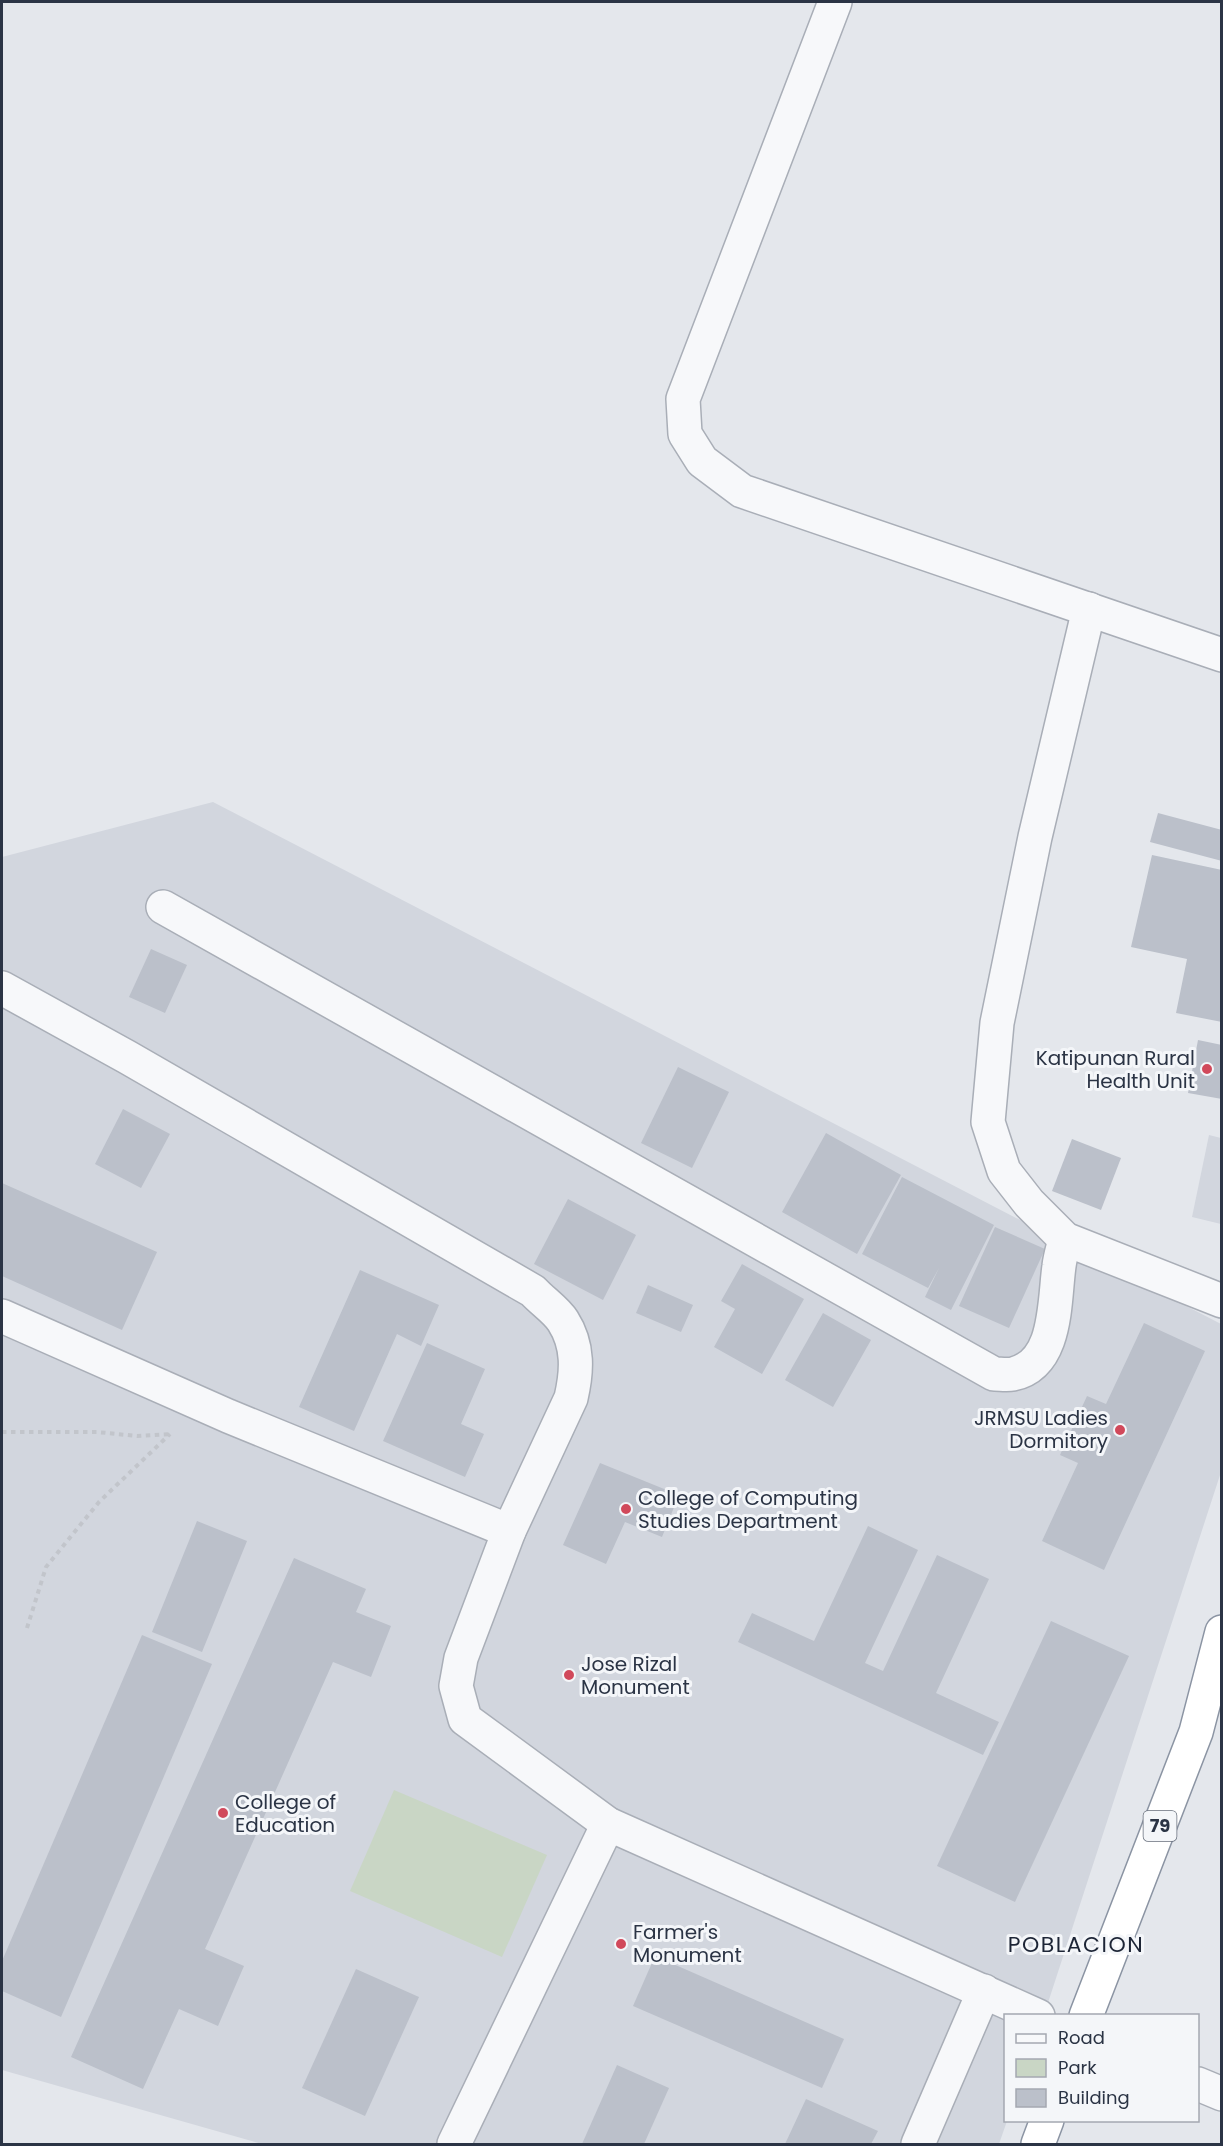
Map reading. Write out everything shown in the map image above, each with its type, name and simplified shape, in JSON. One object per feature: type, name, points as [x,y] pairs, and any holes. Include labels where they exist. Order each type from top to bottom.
[{"type":"highway","name":"79","points":[[1087,2014],[1196,1732],[1221,1632]]},
{"type":"highway","points":[[1038,2145],[1047,2122]]},
{"type":"street","points":[[835,2],[683,399],[685,434],[702,461],[742,491],[1221,655]]},
{"type":"street","points":[[1089,609],[1035,837],[997,1023],[988,1122],[1004,1171],[1029,1203],[1065,1239],[1221,1301]]},
{"type":"street","points":[[163,907],[994,1374],[1012,1374],[1028,1367],[1040,1354],[1053,1329],[1059,1265],[1065,1239]]},
{"type":"street","points":[[2,988],[533,1291],[563,1321],[576,1353],[571,1398],[509,1531],[461,1658],[456,1686],[465,1719],[608,1824],[1034,2014]]},
{"type":"street","points":[[2,1316],[228,1416],[509,1531]]},
{"type":"street","points":[[454,2145],[608,1824]]},
{"type":"street","points":[[918,2145],[984,1991]]},
{"type":"street","points":[[1199,2085],[1221,2094]]},
{"type":"path","points":[[2,1432],[97,1432],[137,1436],[170,1434],[228,1416]]},
{"type":"path","points":[[27,1628],[46,1567],[99,1502],[170,1434]]},
{"type":"shaded area","points":[[213,802],[1221,1324],[1221,1472],[1044,2014],[1004,2014],[1004,2122],[1007,2122],[999,2144],[262,2144],[2,2070],[2,857]]},
{"type":"shaded area","points":[[1209,1135],[1221,1138],[1221,1224],[1192,1217]]},
{"type":"green space","points":[[394,1790],[547,1855],[502,1957],[350,1891]]},
{"type":"building","points":[[1158,813],[1222,830],[1222,861],[1150,842]]},
{"type":"building","points":[[1152,855],[1222,870],[1222,1022],[1176,1013],[1187,959],[1131,947]]},
{"type":"building","points":[[151,949],[187,965],[165,1013],[129,997]]},
{"type":"building","name":"Katipunan Rural Health Unit","points":[[1198,1040],[1222,1045],[1222,1099],[1188,1093]]},
{"type":"building","points":[[678,1067],[729,1092],[692,1168],[641,1143]]},
{"type":"building","points":[[123,1109],[170,1134],[141,1188],[95,1164]]},
{"type":"building","points":[[826,1133],[901,1175],[857,1254],[782,1212]]},
{"type":"building","points":[[1072,1139],[1121,1158],[1101,1210],[1052,1191]]},
{"type":"building","points":[[902,1177],[994,1225],[951,1310],[925,1297],[939,1268],[928,1288],[862,1254]]},
{"type":"building","points":[[2,1183],[157,1252],[122,1330],[2,1276]]},
{"type":"building","points":[[568,1199],[636,1235],[603,1300],[534,1264]]},
{"type":"building","points":[[995,1227],[1045,1249],[1009,1328],[959,1306]]},
{"type":"building","points":[[742,1264],[804,1299],[762,1374],[714,1347],[735,1309],[721,1301]]},
{"type":"building","points":[[360,1270],[439,1305],[421,1346],[397,1334],[354,1431],[299,1407]]},
{"type":"building","points":[[648,1285],[693,1305],[681,1332],[636,1313]]},
{"type":"building","points":[[823,1313],[871,1340],[833,1407],[785,1380]]},
{"type":"building","name":"JRMSU Ladies Dormitory","points":[[1144,1323],[1205,1351],[1104,1570],[1042,1541],[1078,1463],[1060,1455],[1087,1396],[1106,1404]]},
{"type":"building","points":[[427,1343],[485,1369],[461,1424],[484,1434],[465,1477],[383,1441]]},
{"type":"building","name":"College of Computing Studies Department","points":[[600,1463],[679,1495],[662,1537],[625,1522],[606,1564],[563,1545]]},
{"type":"building","points":[[197,1521],[247,1541],[202,1652],[152,1632]]},
{"type":"building","points":[[868,1526],[918,1550],[865,1663],[883,1671],[937,1555],[989,1579],[936,1693],[999,1722],[983,1755],[738,1642],[752,1613],[814,1641]]},
{"type":"building","name":"College of Education","points":[[294,1558],[366,1589],[356,1612],[391,1626],[371,1677],[333,1662],[205,1949],[244,1966],[218,2026],[179,2009],[143,2089],[71,2057]]},
{"type":"building","points":[[1051,1621],[1129,1656],[1015,1902],[937,1866]]},
{"type":"building","points":[[142,1635],[212,1664],[61,2017],[2,1991],[2,1961]]},
{"type":"building","points":[[655,1956],[844,2039],[822,2088],[633,2006]]},
{"type":"building","points":[[356,1969],[419,1997],[365,2116],[302,2088]]},
{"type":"building","points":[[617,2065],[669,2088],[644,2144],[582,2144]]},
{"type":"building","points":[[806,2099],[878,2131],[871,2144],[785,2144]]},
{"type":"place","name":"Katipunan Rural Health Unit","points":[[1207,1069]]},
{"type":"place","name":"JRMSU Ladies Dormitory","points":[[1120,1430]]},
{"type":"place","name":"College of Computing Studies Department","points":[[626,1509]]},
{"type":"place","name":"Jose Rizal Monument","points":[[569,1675]]},
{"type":"place","name":"College of Education","points":[[223,1813]]},
{"type":"place","name":"Farmer's Monument","points":[[621,1944]]},
{"type":"district","name":"POBLACION","points":[[1076,1944]]}]
